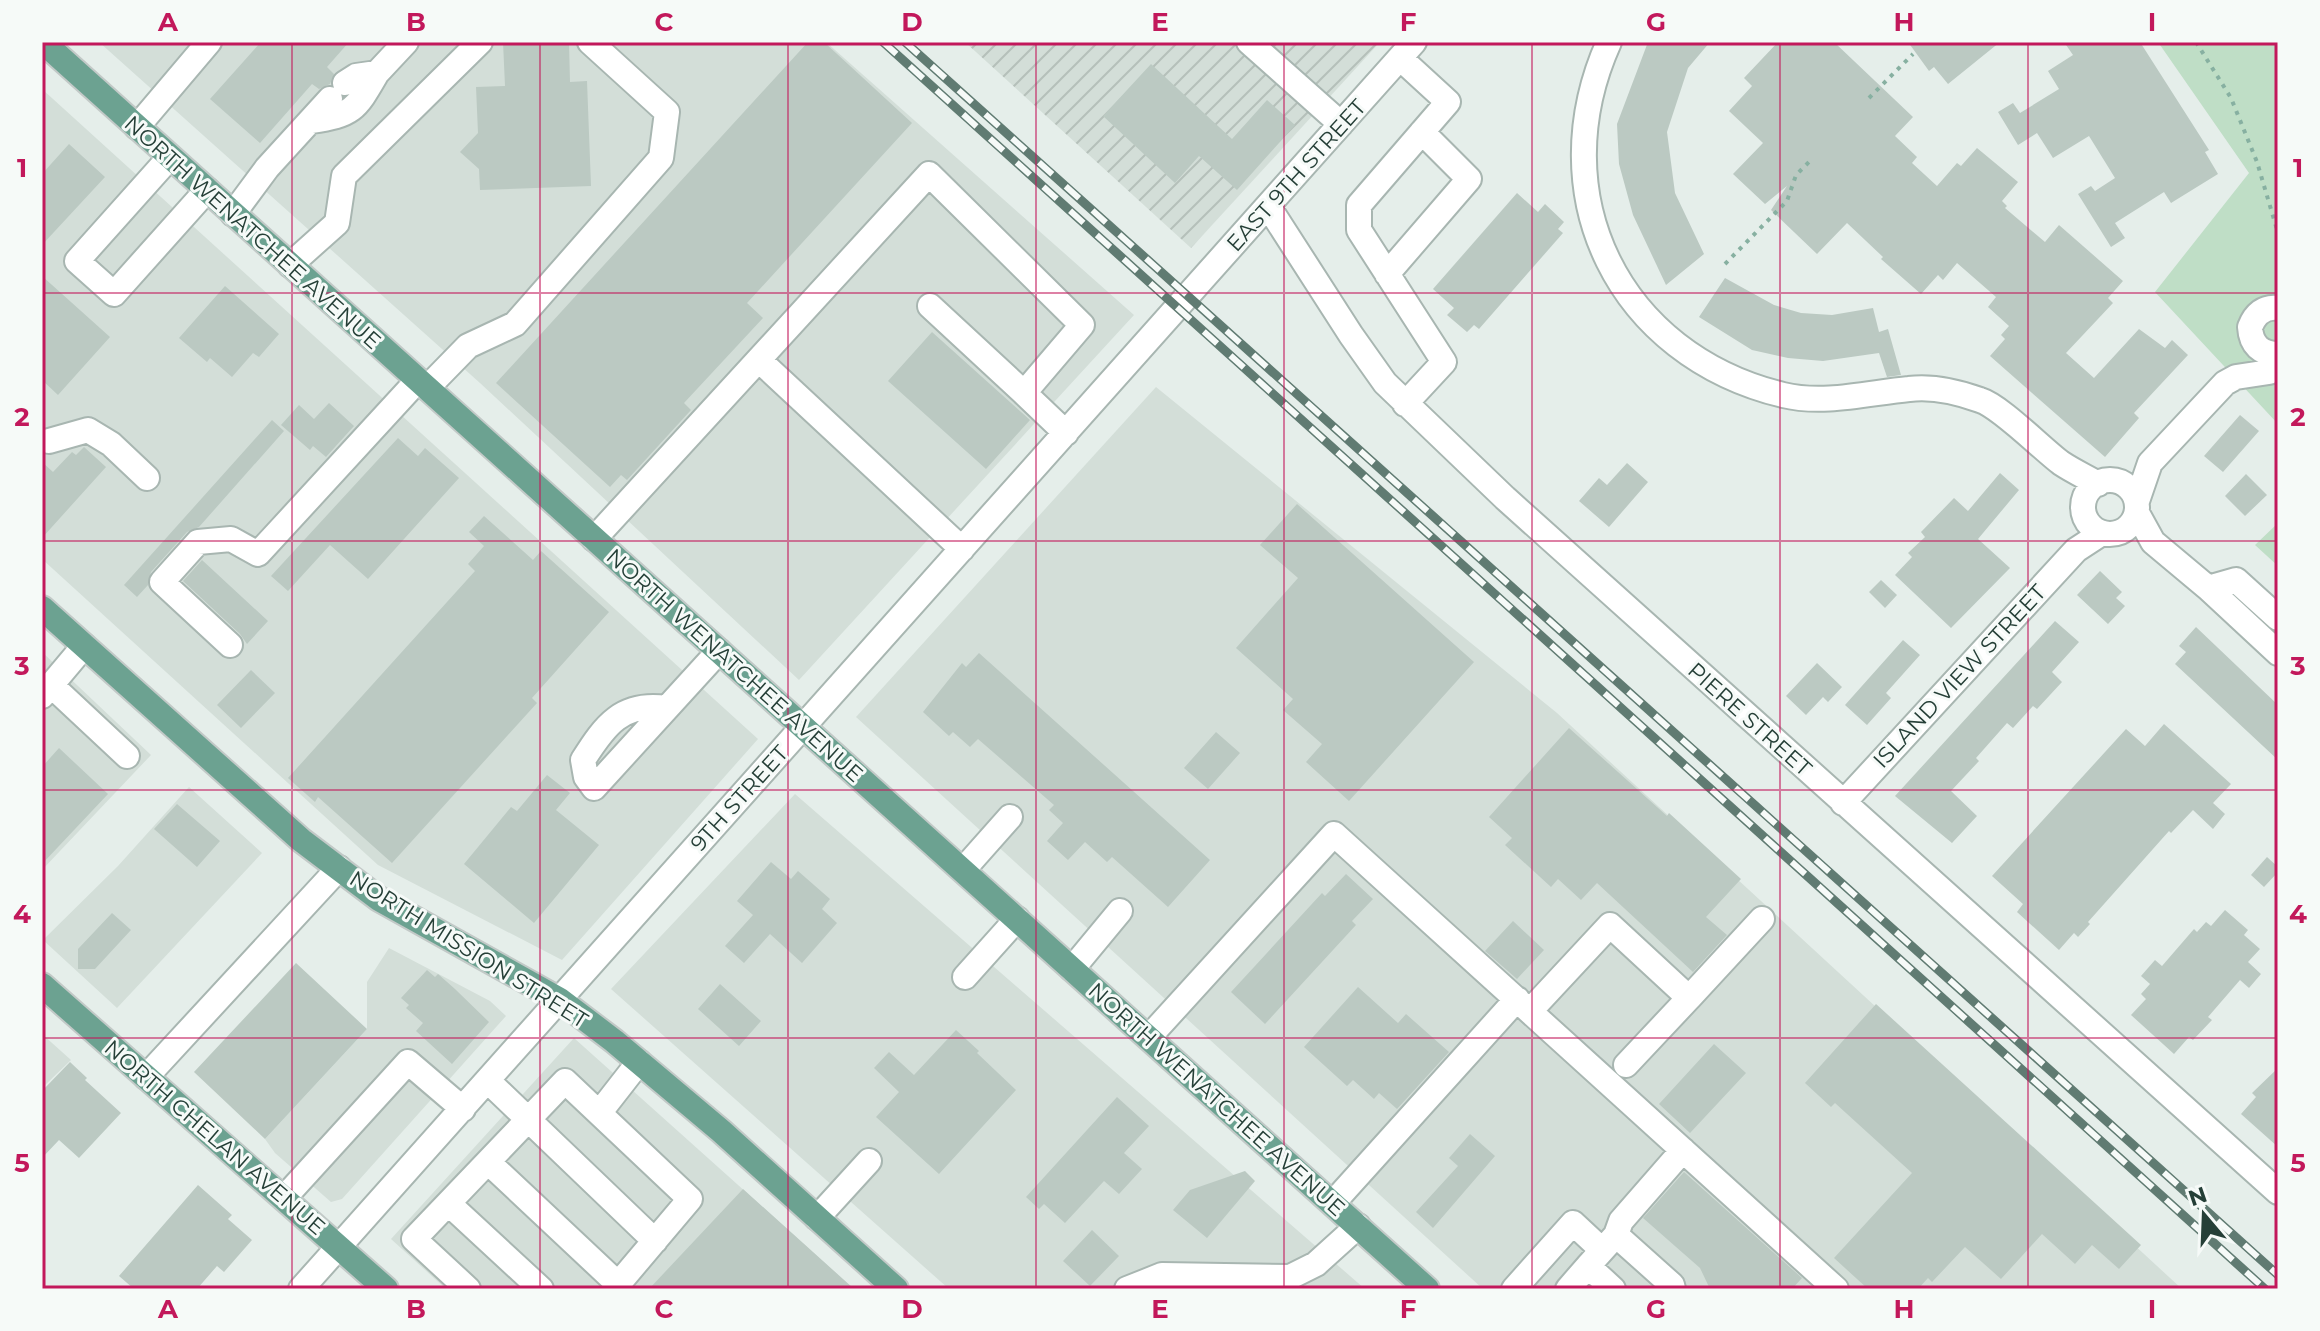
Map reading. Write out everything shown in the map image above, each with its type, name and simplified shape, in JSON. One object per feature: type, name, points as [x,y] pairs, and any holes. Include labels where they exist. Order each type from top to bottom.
[{"type":"main road","name":"NORTH WENATCHEE AVENUE","points":[[43,42],[1427,1289]]},
{"type":"main road","name":"NORTH MISSION STREET","points":[[42,608],[301,840],[379,899],[560,1000],[639,1062],[896,1289]]},
{"type":"main road","name":"NORTH CHELAN AVENUE","points":[[42,985],[386,1289]]},
{"type":"street","points":[[137,127],[210,42]]},
{"type":"street","points":[[311,121],[342,117],[360,103],[377,73],[406,42]]},
{"type":"street","points":[[290,265],[337,223],[344,176],[480,42]]},
{"type":"street","points":[[230,645],[162,582],[198,542],[231,539],[258,554],[422,384],[468,346],[515,324],[661,158],[667,112],[590,42]]},
{"type":"street","points":[[1249,42],[1341,124]]},
{"type":"street","points":[[1609,42],[1595,73],[1585,120],[1583,170],[1587,200],[1599,240],[1616,278],[1634,305],[1660,330],[1731,378],[1784,396],[1850,397],[1912,388],[1946,390],[1985,401],[2063,464],[2100,509],[2153,542],[2278,653]]},
{"type":"street","points":[[1405,404],[1444,362],[1359,230],[1359,205],[1448,102],[1407,50]]},
{"type":"street","name":"EAST 9TH STREET","points":[[1178,308],[1407,50]]},
{"type":"street","points":[[233,214],[267,168],[337,91],[356,76],[377,73]]},
{"type":"street","points":[[1387,274],[1469,179],[1422,132]]},
{"type":"street","points":[[170,157],[77,261],[114,294],[207,190]]},
{"type":"street","points":[[594,539],[929,174],[1082,325],[1024,393]]},
{"type":"street","name":"PIERE STREET","points":[[1268,206],[1371,365],[1405,404],[1843,803],[2278,1192]]},
{"type":"street","points":[[930,306],[1066,433]]},
{"type":"street","name":"9TH STREET","points":[[301,1289],[1178,308]]},
{"type":"street","points":[[2100,509],[2150,463],[2225,383],[2273,360],[2253,343],[2250,327],[2265,308],[2278,308]]},
{"type":"street","points":[[759,360],[962,549]]},
{"type":"street","points":[[49,441],[88,430],[111,444],[147,478]]},
{"type":"street","points":[[2137,507],[2150,463]]},
{"type":"street","points":[[2100,509],[2128,487],[2153,542]]},
{"type":"street","name":"ISLAND VIEW STREET","points":[[1843,803],[2076,550],[2100,509],[2127,529],[2137,507]]},
{"type":"street","points":[[2208,588],[2236,580],[2278,618]]},
{"type":"street","points":[[84,646],[46,690],[127,756]]},
{"type":"street","points":[[594,788],[719,651]]},
{"type":"street","points":[[963,870],[1010,817]]},
{"type":"street","points":[[1149,1037],[1334,834],[1836,1289]]},
{"type":"street","points":[[146,1077],[339,868]]},
{"type":"street","points":[[1072,969],[1120,911]]},
{"type":"street","points":[[965,977],[1017,919]]},
{"type":"street","points":[[1626,1065],[1762,919]]},
{"type":"street","points":[[1333,1203],[1523,1005],[1610,925],[1689,998]]},
{"type":"street","points":[[284,1198],[408,1062],[463,1109]]},
{"type":"street","points":[[600,1112],[639,1062]]},
{"type":"street","points":[[488,1081],[655,1241]]},
{"type":"street","points":[[468,1289],[414,1239],[565,1081],[690,1199],[616,1286],[488,1162]]},
{"type":"street","points":[[1568,1289],[1602,1250],[1621,1221],[1683,1150]]},
{"type":"street","points":[[817,1218],[869,1161]]},
{"type":"street","points":[[449,1204],[541,1289]]},
{"type":"street","points":[[1514,1289],[1573,1223],[1602,1250],[1672,1285],[1673,1289]]},
{"type":"street","points":[[1127,1289],[1162,1275],[1290,1277],[1316,1264],[1358,1226]]},
{"type":"street","points":[[1602,1250],[1613,1289]]},
{"type":"path","points":[[2196,42],[2231,98],[2257,162],[2278,233]]},
{"type":"path","points":[[1869,98],[1913,54]]},
{"type":"path","points":[[1725,264],[1787,201],[1796,175],[1811,160]]},
{"type":"shaded area","points":[[99,42],[826,42],[1134,315],[799,680],[480,383]]},
{"type":"shaded area","points":[[965,42],[1380,42],[1191,248]]},
{"type":"shaded area","points":[[42,89],[758,739],[562,960],[378,865],[42,559]]},
{"type":"shaded area","points":[[1156,387],[1557,713],[2182,1289],[1483,1289],[856,717]]},
{"type":"shaded area","points":[[42,652],[151,755],[42,870]]},
{"type":"shaded area","points":[[189,787],[262,853],[117,1008],[43,940],[118,866]]},
{"type":"shaded area","points":[[795,794],[1365,1289],[949,1289],[611,989]]},
{"type":"shaded area","points":[[389,948],[490,1001],[506,1016],[342,1199],[331,1202],[275,1153],[265,1139],[367,1029],[367,982]]},
{"type":"shaded area","points":[[42,1034],[71,1060],[42,1088]]},
{"type":"shaded area","points":[[574,1038],[854,1289],[446,1289],[391,1239]]},
{"type":"green space","points":[[2158,42],[2278,42],[2278,424],[2155,292],[2249,173]]},
{"type":"green space","points":[[2278,523],[2278,566],[2255,545]]},
{"type":"building","points":[[261,42],[349,42],[327,67],[334,74],[330,84],[319,89],[312,84],[260,143],[210,99]]},
{"type":"building","points":[[503,42],[569,42],[570,82],[587,81],[591,186],[480,190],[479,169],[460,152],[478,133],[476,87],[505,86]]},
{"type":"building","points":[[808,42],[824,42],[912,123],[747,303],[763,318],[684,403],[691,410],[627,480],[621,475],[610,487],[496,383]]},
{"type":"building","points":[[1648,42],[1710,42],[1688,68],[1667,132],[1675,193],[1704,254],[1666,285],[1633,215],[1619,164],[1617,124]]},
{"type":"building","points":[[1778,42],[1834,42],[1913,117],[1895,136],[1917,157],[1912,163],[1937,186],[1957,163],[1961,166],[1977,148],[2018,182],[2002,201],[2007,206],[2005,208],[2045,242],[2059,225],[2123,281],[2108,298],[2113,303],[2066,353],[2094,378],[2139,329],[2165,348],[2172,340],[2188,355],[2134,413],[2139,418],[2105,457],[1990,356],[2005,339],[2001,335],[2009,326],[1988,307],[1996,297],[1957,263],[1943,280],[1938,275],[1921,294],[1881,259],[1883,257],[1847,223],[1817,254],[1771,210],[1787,186],[1765,204],[1733,174],[1763,143],[1729,111],[1752,86],[1744,78]]},
{"type":"building","points":[[1908,42],[2000,42],[1948,84],[1934,67],[1929,71]]},
{"type":"building","points":[[2064,42],[2140,42],[2209,150],[2205,152],[2218,174],[2171,203],[2164,192],[2115,223],[2125,238],[2111,247],[2078,194],[2091,186],[2095,191],[2115,178],[2089,136],[2053,158],[2037,133],[2018,145],[1998,112],[2013,103],[2020,113],[2059,89],[2048,71],[2073,55]]},
{"type":"building","points":[[1151,64],[1232,139],[1267,100],[1295,125],[1237,190],[1199,156],[1175,183],[1103,116]]},
{"type":"building","points":[[69,144],[105,177],[42,245],[42,174]]},
{"type":"building","points":[[1517,193],[1538,212],[1545,204],[1564,222],[1558,229],[1563,233],[1479,329],[1474,325],[1467,332],[1447,315],[1454,308],[1433,289]]},
{"type":"building","points":[[42,276],[110,337],[58,395],[42,380]]},
{"type":"building","points":[[1725,278],[1774,305],[1801,313],[1832,315],[1873,308],[1879,332],[1888,329],[1901,375],[1887,377],[1879,353],[1823,361],[1752,350],[1699,317]]},
{"type":"building","points":[[225,286],[279,334],[259,357],[253,353],[232,377],[210,358],[207,362],[179,338]]},
{"type":"building","points":[[932,332],[1030,420],[986,469],[888,381]]},
{"type":"building","points":[[329,403],[354,426],[326,457],[313,446],[310,450],[281,425],[299,405],[314,419]]},
{"type":"building","points":[[2240,415],[2259,431],[2223,472],[2204,456]]},
{"type":"building","points":[[272,420],[284,431],[199,527],[187,532],[151,572],[148,585],[137,597],[124,585]]},
{"type":"building","points":[[398,438],[418,456],[425,448],[459,478],[368,579],[330,545],[288,591],[271,576]]},
{"type":"building","points":[[84,447],[106,467],[42,538],[42,462],[53,472],[72,452],[76,455]]},
{"type":"building","points":[[1627,463],[1648,482],[1609,527],[1579,501],[1599,478],[1607,485]]},
{"type":"building","points":[[2000,473],[2019,490],[1978,539],[2010,568],[1951,628],[1895,575],[1912,557],[1908,553],[1925,537],[1921,532],[1954,498],[1968,511]]},
{"type":"building","points":[[2246,474],[2267,495],[2245,516],[2225,496]]},
{"type":"building","points":[[1297,504],[1474,662],[1349,801],[1306,762],[1322,744],[1283,710],[1293,699],[1236,648],[1298,578],[1260,545]]},
{"type":"building","points":[[484,516],[533,560],[541,551],[609,612],[532,698],[537,703],[392,863],[318,797],[315,802],[288,778],[475,571],[468,564],[484,546],[469,532]]},
{"type":"building","points":[[202,560],[268,621],[247,644],[183,581]]},
{"type":"building","points":[[2100,571],[2122,592],[2116,598],[2125,606],[2108,624],[2077,595]]},
{"type":"building","points":[[1881,580],[1897,595],[1885,608],[1869,592]]},
{"type":"building","points":[[2055,621],[2079,642],[2052,672],[2062,682],[2037,709],[2033,706],[2013,728],[2007,723],[1976,758],[1979,761],[1951,791],[1977,816],[1952,843],[1895,796]]},
{"type":"building","points":[[2196,627],[2278,705],[2278,760],[2175,664],[2186,652],[2179,646]]},
{"type":"building","points":[[1903,640],[1920,655],[1886,693],[1891,698],[1867,725],[1845,705]]},
{"type":"building","points":[[979,653],[1210,860],[1168,907],[1112,857],[1107,862],[1085,842],[1068,860],[1047,841],[1063,823],[1049,810],[1054,805],[978,739],[970,747],[953,732],[949,736],[923,712],[962,663],[966,667]]},
{"type":"building","points":[[1817,663],[1842,687],[1828,702],[1823,697],[1806,715],[1786,696]]},
{"type":"building","points":[[251,670],[275,693],[241,728],[217,705]]},
{"type":"building","points":[[2164,724],[2231,784],[2213,803],[2225,814],[2213,829],[2193,810],[2171,833],[2169,831],[2078,937],[2074,933],[2059,950],[2017,912],[2023,904],[1992,876],[2126,729],[2145,746]]},
{"type":"building","points":[[1569,728],[1741,879],[1706,917],[1727,935],[1693,972],[1597,883],[1581,900],[1558,879],[1551,887],[1505,845],[1512,838],[1489,817]]},
{"type":"building","points":[[1216,732],[1240,753],[1208,789],[1184,768]]},
{"type":"building","points":[[59,748],[108,794],[42,864],[42,767]]},
{"type":"building","points":[[547,775],[570,793],[556,810],[599,845],[534,923],[464,864],[511,807],[517,811]]},
{"type":"building","points":[[177,804],[220,841],[197,867],[154,829]]},
{"type":"building","points":[[2267,857],[2278,867],[2278,872],[2264,887],[2251,875]]},
{"type":"building","points":[[771,862],[791,879],[798,871],[830,899],[822,909],[837,923],[802,963],[770,934],[744,963],[725,946],[753,915],[737,901]]},
{"type":"building","points":[[1346,874],[1373,899],[1352,921],[1356,925],[1265,1024],[1231,992],[1322,893],[1325,896]]},
{"type":"building","points":[[2225,910],[2248,930],[2244,935],[2260,949],[2248,962],[2261,974],[2249,988],[2240,980],[2208,1017],[2212,1020],[2193,1040],[2189,1037],[2174,1054],[2131,1015],[2146,999],[2141,994],[2150,984],[2141,976],[2155,960],[2162,966],[2194,929],[2197,932],[2206,922],[2211,926]]},
{"type":"building","points":[[112,913],[131,930],[95,969],[78,969],[78,949]]},
{"type":"building","points":[[1513,921],[1544,950],[1517,979],[1485,951]]},
{"type":"building","points":[[296,963],[367,1029],[265,1139],[194,1072]]},
{"type":"building","points":[[427,970],[435,977],[438,974],[489,1022],[452,1064],[416,1031],[423,1023],[406,1008],[409,1005],[401,998]]},
{"type":"building","points":[[720,984],[761,1021],[739,1046],[698,1009]]},
{"type":"building","points":[[1358,987],[1398,1023],[1406,1014],[1449,1052],[1397,1109],[1379,1093],[1374,1099],[1353,1080],[1347,1086],[1304,1047]]},
{"type":"building","points":[[1876,1004],[2141,1245],[2119,1269],[2092,1245],[2075,1264],[2042,1234],[2001,1279],[1965,1247],[1932,1282],[1928,1278],[1918,1289],[1868,1289],[1834,1258],[1912,1173],[1835,1103],[1831,1107],[1805,1083]]},
{"type":"building","points":[[956,1030],[1016,1090],[939,1174],[876,1117],[899,1092],[874,1068],[889,1052],[914,1075]]},
{"type":"building","points":[[1714,1044],[1746,1073],[1690,1133],[1659,1104]]},
{"type":"building","points":[[70,1062],[121,1113],[79,1158],[59,1140],[42,1158],[42,1091]]},
{"type":"building","points":[[2278,1068],[2278,1147],[2241,1114],[2256,1097],[2252,1093]]},
{"type":"building","points":[[1117,1097],[1149,1126],[1124,1153],[1142,1169],[1119,1194],[1104,1181],[1065,1223],[1044,1204],[1039,1209],[1026,1197]]},
{"type":"building","points":[[1470,1134],[1495,1156],[1433,1228],[1416,1212],[1458,1166],[1449,1158]]},
{"type":"building","points":[[1245,1171],[1255,1181],[1207,1238],[1173,1210],[1190,1190]]},
{"type":"building","points":[[1684,1172],[1802,1278],[1792,1289],[1710,1289],[1700,1268],[1643,1218]]},
{"type":"building","points":[[198,1185],[232,1215],[228,1219],[252,1240],[224,1272],[217,1266],[197,1289],[134,1289],[119,1276]]},
{"type":"building","points":[[743,1189],[854,1289],[649,1289]]},
{"type":"building","points":[[1092,1230],[1119,1256],[1090,1286],[1063,1261]]},
{"type":"railway","points":[[883,42],[2265,1289]]},
{"type":"railway","points":[[905,42],[2278,1275]]}]
